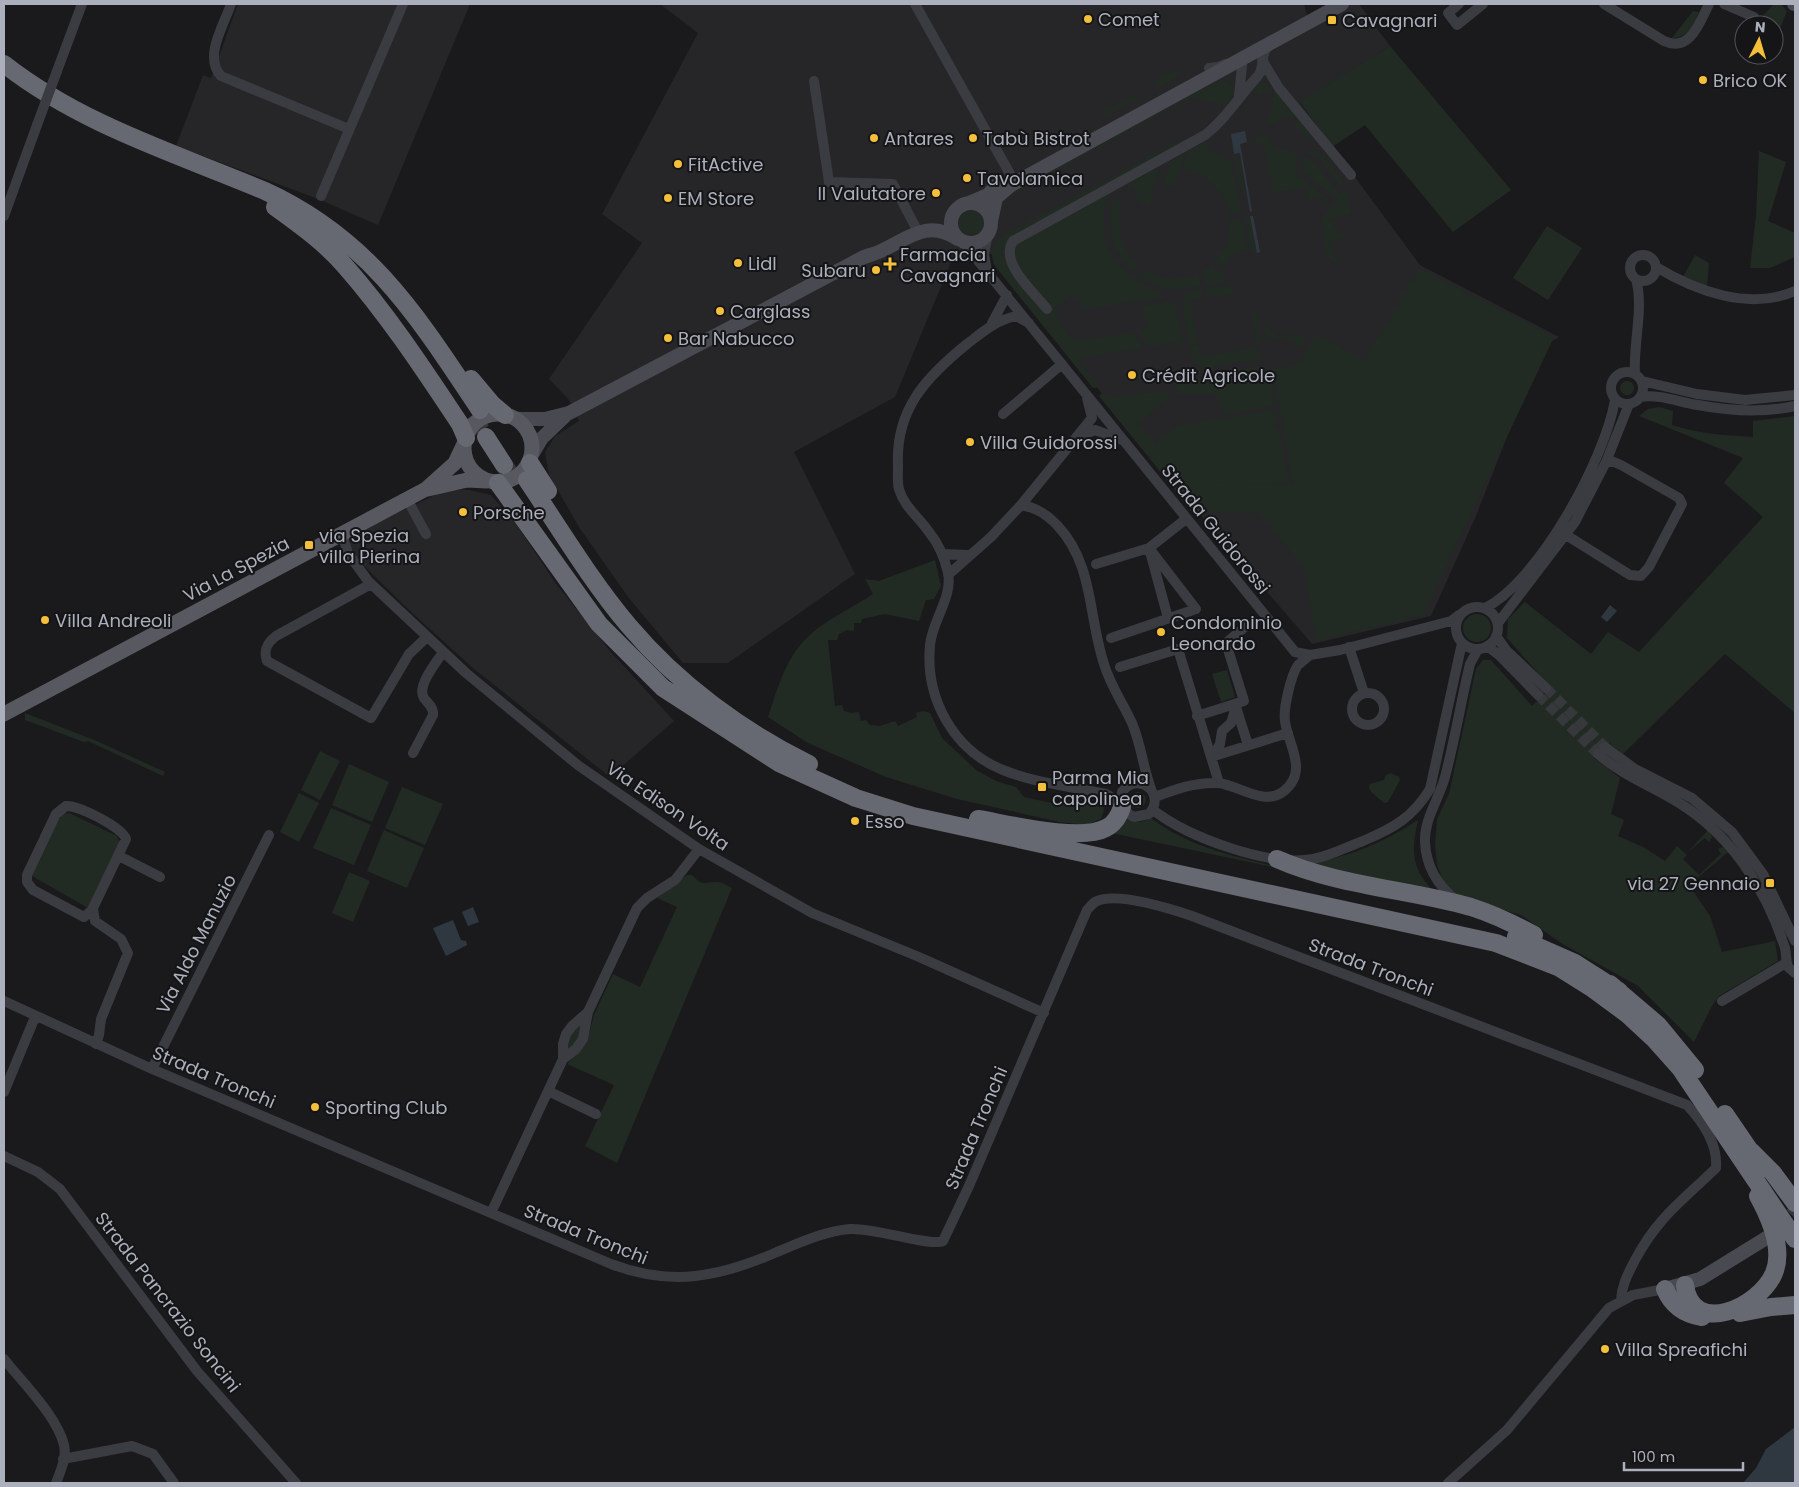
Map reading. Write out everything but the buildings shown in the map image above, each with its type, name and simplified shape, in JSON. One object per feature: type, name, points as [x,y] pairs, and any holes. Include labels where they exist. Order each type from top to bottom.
[{"type":"highway","points":[[4,64],[36,88],[88,118],[278,202],[334,244],[373,279],[476,413]]},
{"type":"highway","points":[[4,77],[51,109],[91,131],[278,202],[304,207],[338,228],[398,277],[418,300],[475,384],[510,417]]},
{"type":"highway","points":[[278,202],[344,265],[393,325],[460,424],[465,441]]},
{"type":"highway","points":[[490,434],[508,462]]},
{"type":"highway","points":[[531,458],[573,531],[623,602],[690,680],[697,692]]},
{"type":"highway","points":[[493,482],[599,624],[663,688],[779,763],[800,773],[856,798],[912,816],[1496,943],[1558,968],[1593,989],[1627,1014],[1655,1040],[1680,1068],[1795,1238]]},
{"type":"highway","points":[[716,723],[692,703],[625,637],[587,587],[523,483],[623,619],[658,658],[697,692],[760,737],[829,774],[894,798],[978,819],[1495,930],[1560,955],[1619,991]]},
{"type":"highway","points":[[978,819],[1070,833],[1098,832],[1111,825],[1125,797]]},
{"type":"highway","points":[[1277,859],[1323,875],[1470,907],[1506,921],[1592,965],[1658,1025],[1681,1051],[1750,1150],[1795,1220]]},
{"type":"highway","points":[[1685,1285],[1686,1296],[1692,1306],[1698,1310],[1713,1313],[1736,1310],[1755,1299],[1775,1273],[1777,1243],[1764,1206],[1732,1145]]},
{"type":"highway","points":[[1750,1150],[1773,1173],[1795,1203]]},
{"type":"highway","points":[[1665,1290],[1669,1299],[1683,1311],[1714,1318],[1771,1307],[1795,1305]]},
{"type":"main road","name":"Via La Spezia","points":[[862,258],[877,246],[915,226],[938,220],[963,205],[988,195],[1012,179],[1147,101],[1213,70],[1248,72],[1268,41],[1328,4]]},
{"type":"main road","name":"Via La Spezia","points":[[1091,134],[1342,4]]},
{"type":"main road","name":"Via La Spezia","points":[[990,227],[996,198],[1012,179]]},
{"type":"main road","points":[[963,205],[982,206],[988,213],[990,227],[978,242],[960,240],[953,232],[950,224],[952,215],[963,205]]},
{"type":"main road","name":"Via La Spezia","points":[[4,714],[426,489],[455,463],[474,424],[483,417],[545,419],[569,412],[862,258],[927,230],[942,230],[960,240]]},
{"type":"main road","name":"Via La Spezia","points":[[426,489],[467,480],[493,482],[517,478],[542,438],[569,412]]},
{"type":"main road","points":[[510,417],[530,433],[531,458]]},
{"type":"main road","points":[[465,441],[464,454],[472,471],[493,482]]},
{"type":"main road","points":[[1665,1290],[1700,1279],[1768,1237]]},
{"type":"street","points":[[4,216],[82,4]]},
{"type":"street","points":[[231,4],[213,58],[213,63],[221,76],[349,129]]},
{"type":"street","points":[[321,196],[403,4]]},
{"type":"street","points":[[915,4],[1012,179]]},
{"type":"street","points":[[1459,4],[1448,13],[1457,25],[1484,4]]},
{"type":"street","points":[[1604,4],[1664,41],[1677,44],[1685,42],[1694,35],[1709,4]]},
{"type":"street","points":[[1724,4],[1749,15]]},
{"type":"street","points":[[1248,72],[1278,87]]},
{"type":"street","points":[[1248,72],[1266,79],[1278,87],[1351,175]]},
{"type":"street","points":[[1047,309],[1011,263],[1009,252],[1013,241],[1197,141],[1220,122],[1248,72]]},
{"type":"street","points":[[814,81],[829,182],[893,184],[915,226]]},
{"type":"street","points":[[987,271],[984,254],[990,227]]},
{"type":"street","name":"Strada Guidorossi","points":[[960,240],[1287,644],[1295,652],[1310,655]]},
{"type":"street","points":[[1641,279],[1630,268],[1635,258],[1646,256],[1652,260],[1656,267],[1694,287],[1728,297],[1748,300],[1783,296],[1795,291]]},
{"type":"street","points":[[1641,279],[1652,277],[1656,267]]},
{"type":"street","points":[[1640,397],[1642,392],[1634,349],[1641,279]]},
{"type":"street","points":[[992,323],[1006,295]]},
{"type":"street","points":[[1029,323],[1016,316],[992,323],[940,366],[910,404],[901,429],[897,452],[898,487],[905,503],[930,532],[942,554],[948,574],[947,590],[932,632],[929,657],[930,678],[937,705],[949,726],[976,755],[1004,770],[1125,797],[1144,784],[1153,793]]},
{"type":"street","points":[[1485,608],[1505,595],[1555,533],[1586,482],[1612,423],[1616,400],[1610,386],[1615,376],[1624,372],[1634,349]]},
{"type":"street","points":[[1003,414],[1062,364]]},
{"type":"street","points":[[1624,372],[1638,378],[1697,394],[1745,400],[1795,395]]},
{"type":"street","points":[[948,574],[991,537],[1021,506],[1079,437],[1092,418],[1085,393]]},
{"type":"street","points":[[1470,907],[1453,897],[1438,881],[1429,863],[1425,839],[1429,818],[1446,774],[1470,664],[1482,648],[1496,636],[1498,622],[1575,522],[1606,462],[1629,404],[1640,397],[1655,395],[1690,404],[1739,410],[1795,406]]},
{"type":"street","points":[[1616,400],[1629,404]]},
{"type":"street","points":[[1079,437],[1095,430],[1123,441]]},
{"type":"street","points":[[1566,535],[1630,575],[1642,576],[1649,567],[1682,504],[1679,498],[1614,462],[1606,462]]},
{"type":"street","points":[[1032,492],[1038,508],[1065,534],[1078,555],[1087,582],[1100,652],[1105,668],[1131,722],[1143,754],[1145,773],[1153,793],[1153,810]]},
{"type":"street","points":[[407,499],[426,534]]},
{"type":"street","points":[[1021,506],[1038,508]]},
{"type":"street","points":[[1096,564],[1149,548],[1186,518]]},
{"type":"street","name":"Via Edison Volta","points":[[342,534],[348,553],[371,584],[443,652],[522,721],[579,766],[699,849],[812,913],[919,957],[1044,1013]]},
{"type":"street","points":[[1111,638],[1196,609],[1149,548]]},
{"type":"street","points":[[1149,548],[1168,618]]},
{"type":"street","points":[[942,554],[969,555]]},
{"type":"street","points":[[371,584],[276,636],[268,642],[265,649],[267,661],[371,718],[409,654],[427,637]]},
{"type":"street","points":[[1153,793],[1197,784],[1219,783],[1261,797],[1273,797],[1283,792],[1291,783],[1296,770],[1296,759],[1284,718],[1285,707],[1295,670],[1310,655],[1450,621],[1471,607],[1485,608],[1491,611],[1498,622]]},
{"type":"street","points":[[1153,810],[1171,824],[1196,836],[1277,859],[1312,859],[1334,852],[1390,828],[1419,807],[1430,788],[1462,643],[1456,632],[1456,620],[1459,615]]},
{"type":"street","points":[[1197,716],[1244,701],[1226,643],[1246,626]]},
{"type":"street","points":[[1431,626],[1456,632]]},
{"type":"street","points":[[1462,643],[1482,648],[1498,655],[1542,692],[1496,636]]},
{"type":"street","points":[[1349,647],[1364,693]]},
{"type":"street","points":[[1120,668],[1178,649],[1219,783]]},
{"type":"street","points":[[413,753],[433,715],[431,706],[423,697],[422,686],[443,652]]},
{"type":"street","points":[[1236,705],[1248,745]]},
{"type":"street","points":[[1212,756],[1220,744],[1222,731],[1231,723],[1236,705]]},
{"type":"street","points":[[1212,756],[1288,733]]},
{"type":"street","points":[[1795,941],[1763,874],[1732,832],[1701,804],[1675,788],[1635,769],[1602,750],[1626,776],[1690,810],[1722,837],[1754,880],[1783,941],[1790,970],[1795,973]]},
{"type":"street","points":[[1143,754],[1139,768],[1125,797],[1129,815],[1139,818],[1153,810]]},
{"type":"street","points":[[79,916],[88,915],[93,909],[126,841],[121,829],[73,806],[64,807],[58,811],[27,875],[26,882],[32,889],[95,927],[103,928]]},
{"type":"street","name":"Via Aldo Manuzio","points":[[152,1069],[270,835]]},
{"type":"street","points":[[562,1059],[576,1049],[583,1039],[588,1012],[637,908],[646,898],[675,880],[699,849]]},
{"type":"street","points":[[119,856],[160,877]]},
{"type":"street","name":"Strada Tronchi","points":[[4,1001],[34,1017],[152,1069],[611,1264],[651,1277],[675,1277],[730,1270],[788,1247],[849,1229],[883,1231],[939,1243],[946,1237],[1044,1013],[1086,910],[1094,902],[1104,899],[1132,900],[1192,916],[1688,1105],[1700,1119],[1715,1149],[1716,1168],[1672,1207],[1649,1235],[1623,1283],[1621,1300]]},
{"type":"street","points":[[93,909],[94,920],[121,939],[128,953],[102,1017],[96,1044]]},
{"type":"street","points":[[1722,1000],[1787,960],[1795,948]]},
{"type":"street","points":[[491,1213],[562,1059],[563,1044],[568,1031],[588,1012]]},
{"type":"street","points":[[4,1092],[34,1017]]},
{"type":"street","points":[[548,1091],[596,1114]]},
{"type":"street","name":"Strada Pancrazio Soncini","points":[[4,1156],[38,1172],[60,1189],[196,1371],[296,1483]]},
{"type":"street","points":[[1448,1483],[1507,1430],[1610,1308],[1621,1300],[1665,1290]]},
{"type":"street","points":[[4,1359],[57,1427],[64,1447],[63,1459],[56,1483]]},
{"type":"street","points":[[63,1459],[132,1446],[154,1454],[174,1483]]},
{"type":"shaded area","points":[[238,4],[470,4],[378,225],[318,199],[176,146],[203,75],[211,78]]},
{"type":"shaded area","points":[[660,4],[1304,4],[1307,15],[1328,4],[1359,4],[1390,46],[1300,103],[1420,265],[1559,337],[1544,346],[1538,358],[1476,516],[1431,616],[1312,644],[1174,484],[991,254],[952,260],[895,397],[794,452],[855,574],[728,663],[683,663],[628,597],[579,527],[549,475],[545,452],[555,436],[579,421],[569,400],[549,379],[642,243],[602,214],[698,33]]},
{"type":"shaded area","points":[[1774,4],[1782,5],[1787,11],[1784,18],[1784,15],[1764,15]]},
{"type":"shaded area","points":[[1693,11],[1699,12],[1690,30],[1683,36],[1672,38]]},
{"type":"shaded area","points":[[1390,46],[1511,190],[1453,232],[1365,125],[1332,147],[1300,102]]},
{"type":"shaded area","points":[[1178,69],[1181,75],[1157,88],[1154,82]]},
{"type":"shaded area","points":[[1220,80],[1227,81],[1237,90],[1228,103],[1216,104],[1189,96]]},
{"type":"shaded area","points":[[1260,82],[1267,83],[1274,88],[1261,95],[1247,92]]},
{"type":"shaded area","points":[[1276,91],[1296,116],[1291,120],[1286,113],[1272,126],[1266,121],[1273,107],[1272,95]]},
{"type":"shaded area","points":[[1134,95],[1137,99],[1103,118],[1100,113]]},
{"type":"shaded area","points":[[1187,97],[1190,98],[1010,196],[1010,194]]},
{"type":"shaded area","points":[[1299,119],[1312,135],[1307,139],[1294,124]]},
{"type":"shaded area","points":[[1245,131],[1247,142],[1240,144],[1252,211],[1250,212],[1240,153],[1234,154],[1231,134]]},
{"type":"shaded area","points":[[1264,134],[1271,145],[1298,154],[1296,167],[1298,177],[1329,200],[1328,202],[1317,195],[1310,203],[1307,189],[1305,188],[1273,193],[1264,143],[1253,144],[1252,138]]},
{"type":"shaded area","points":[[1182,139],[1186,141],[1185,143],[1017,233],[1005,252],[1050,307],[1014,261],[1015,244],[1109,194],[1103,216],[1103,231],[1107,244],[1120,266],[1141,283],[1165,297],[1086,309],[1072,295],[1054,310],[1072,341],[1132,333],[1143,348],[1085,357],[1080,360],[1080,363],[1099,387],[1093,388],[995,266],[992,258],[993,251],[1000,237]]},
{"type":"shaded area","points":[[1204,143],[1216,155],[1231,160],[1241,214],[1230,215],[1224,198],[1214,184],[1200,174],[1183,168],[1188,152]]},
{"type":"shaded area","points":[[1309,149],[1312,153],[1317,149],[1344,182],[1340,185],[1318,157],[1304,152]]},
{"type":"shaded area","points":[[1759,151],[1786,162],[1768,221],[1795,233],[1795,257],[1770,268],[1750,268],[1756,216]]},
{"type":"shaded area","points":[[1186,153],[1174,188],[1163,184],[1170,162]]},
{"type":"shaded area","points":[[1239,154],[1245,188],[1240,189],[1234,155]]},
{"type":"shaded area","points":[[1303,156],[1315,164],[1340,195],[1344,191],[1348,196],[1351,214],[1330,219],[1344,238],[1329,242],[1340,268],[1326,254],[1322,218],[1338,198],[1319,186],[1308,176],[1303,164]]},
{"type":"shaded area","points":[[1156,169],[1159,171],[1149,206],[1136,200],[1138,197],[1130,183]]},
{"type":"shaded area","points":[[1116,197],[1123,201],[1119,219],[1120,236],[1127,252],[1139,267],[1133,271],[1120,255],[1112,237],[1110,217]]},
{"type":"shaded area","points":[[966,211],[976,211],[983,218],[983,228],[976,235],[966,235],[959,228],[959,218]]},
{"type":"shaded area","points":[[1250,216],[1256,252],[1252,253],[1245,217]]},
{"type":"shaded area","points":[[1250,216],[1253,216],[1260,252],[1257,253]]},
{"type":"shaded area","points":[[1241,218],[1247,249],[1236,253],[1227,260],[1228,264],[1214,263],[1227,243],[1230,219],[1237,220]]},
{"type":"shaded area","points":[[1547,226],[1582,248],[1548,300],[1513,278]]},
{"type":"shaded area","points":[[1695,255],[1709,263],[1707,287],[1683,277]]},
{"type":"shaded area","points":[[1211,265],[1216,272],[1225,269],[1224,282],[1205,285],[1205,277],[1201,272]]},
{"type":"shaded area","points":[[1419,268],[1554,337],[1423,615],[1317,641],[1303,567],[1260,513],[1192,511],[1099,396],[1103,392],[1106,396],[1113,397],[1169,390],[1171,396],[1138,423],[1155,443],[1176,426],[1275,410],[1278,424],[1273,425],[1274,430],[1279,430],[1288,484],[1181,482],[1293,485],[1273,369],[1298,365],[1316,334],[1365,361]]},
{"type":"shaded area","points":[[1143,269],[1156,275],[1177,279],[1198,274],[1201,286],[1183,289],[1163,288],[1140,277]]},
{"type":"shaded area","points":[[1225,286],[1232,287],[1233,294],[1207,297],[1206,289]]},
{"type":"shaded area","points":[[1202,290],[1203,298],[1189,300],[1199,343],[1189,344],[1182,298],[1187,293]]},
{"type":"shaded area","points":[[1171,301],[1177,312],[1183,346],[1176,342],[1149,347],[1139,332],[1147,327],[1141,306]]},
{"type":"shaded area","points":[[1257,311],[1262,344],[1258,347],[1261,356],[1259,359],[1208,368],[1194,364],[1191,347],[1199,345],[1200,357],[1257,347],[1251,312]]},
{"type":"shaded area","points":[[1264,322],[1270,330],[1280,337],[1283,333],[1294,336],[1300,334],[1305,340],[1301,348],[1296,346],[1293,341],[1286,339],[1286,336],[1282,339],[1276,338],[1274,340],[1267,337]]},
{"type":"shaded area","points":[[1263,365],[1268,368],[1275,406],[1223,414],[1217,394],[1177,394],[1176,386],[1209,374]]},
{"type":"shaded area","points":[[1624,381],[1630,381],[1634,388],[1630,395],[1624,395],[1620,391],[1620,385]]},
{"type":"shaded area","points":[[1659,407],[1673,411],[1672,425],[1722,435],[1753,437],[1753,421],[1795,416],[1795,713],[1725,654],[1623,754],[1609,743],[1603,749],[1686,799],[1705,813],[1740,846],[1754,865],[1768,890],[1788,934],[1786,939],[1752,870],[1662,790],[1600,752],[1594,758],[1620,778],[1611,814],[1624,820],[1618,836],[1643,847],[1665,861],[1677,846],[1687,855],[1683,859],[1699,875],[1721,854],[1718,849],[1723,847],[1728,852],[1689,885],[1710,916],[1722,952],[1775,941],[1778,961],[1719,996],[1694,1042],[1638,986],[1561,943],[1521,915],[1461,898],[1445,885],[1437,865],[1435,845],[1437,819],[1449,794],[1476,669],[1483,660],[1491,660],[1532,706],[1551,688],[1507,638],[1508,619],[1525,602],[1591,654],[1608,632],[1639,652],[1763,517],[1724,483],[1743,458],[1639,416],[1648,409]]},
{"type":"shaded area","points":[[448,489],[469,490],[491,495],[516,524],[557,585],[610,651],[674,721],[610,777],[474,669],[409,610],[355,557],[350,543],[361,530]]},
{"type":"shaded area","points":[[935,560],[941,586],[934,599],[926,600],[919,621],[885,614],[862,619],[861,623],[854,623],[854,631],[847,630],[839,634],[837,640],[828,640],[835,706],[842,705],[844,711],[851,713],[859,712],[861,721],[866,720],[870,725],[880,726],[895,721],[898,726],[917,717],[916,713],[923,711],[930,713],[942,738],[976,770],[996,781],[1016,787],[1024,797],[1056,804],[1070,800],[1103,806],[1104,810],[1101,819],[1086,825],[1060,822],[957,799],[886,777],[808,743],[768,717],[790,660],[802,643],[809,635],[836,616],[873,594],[865,579],[879,581]]},
{"type":"shaded area","points":[[1610,605],[1617,611],[1607,622],[1601,617]]},
{"type":"shaded area","points":[[1477,614],[1487,618],[1491,628],[1487,638],[1477,642],[1467,638],[1463,628],[1467,618]]},
{"type":"shaded area","points":[[1227,670],[1235,697],[1221,702],[1212,674]]},
{"type":"shaded area","points":[[25,713],[99,742],[165,772],[163,776],[88,741],[84,742],[25,720]]},
{"type":"shaded area","points":[[320,751],[340,761],[320,800],[301,790]]},
{"type":"shaded area","points":[[349,764],[389,782],[372,822],[332,805]]},
{"type":"shaded area","points":[[1391,773],[1399,777],[1400,780],[1388,802],[1384,803],[1371,792],[1369,787],[1370,784],[1384,780],[1386,775]]},
{"type":"shaded area","points":[[402,787],[443,804],[425,845],[385,828]]},
{"type":"shaded area","points":[[1138,792],[1144,794],[1146,800],[1144,806],[1138,808],[1132,806],[1130,800],[1132,794]]},
{"type":"shaded area","points":[[299,793],[319,803],[299,842],[280,832]]},
{"type":"shaded area","points":[[331,808],[371,825],[354,865],[313,848]]},
{"type":"shaded area","points":[[69,813],[117,836],[120,843],[88,908],[32,876],[61,815]]},
{"type":"shaded area","points":[[1124,818],[1138,822],[1151,818],[1168,830],[1205,847],[1225,854],[1306,874],[1111,833],[1122,827]]},
{"type":"shaded area","points":[[1418,820],[1414,841],[1417,868],[1427,884],[1435,892],[1306,864],[1350,854],[1392,836]]},
{"type":"shaded area","points":[[384,830],[424,848],[407,888],[367,871]]},
{"type":"shaded area","points":[[1708,830],[1712,837],[1709,842],[1705,838],[1688,852]]},
{"type":"shaded area","points":[[349,872],[370,881],[353,922],[332,913]]},
{"type":"shaded area","points":[[687,875],[692,875],[702,883],[719,882],[732,888],[617,1163],[585,1146],[614,1085],[567,1064],[587,1042],[594,1015],[613,974],[640,987],[677,907],[657,898]]},
{"type":"shaded area","points":[[473,907],[479,922],[468,926],[462,912]]},
{"type":"shaded area","points":[[453,920],[461,940],[466,941],[467,945],[446,956],[433,928]]},
{"type":"shaded area","points":[[581,1022],[583,1034],[568,1051],[566,1040]]},
{"type":"shaded area","points":[[1795,1427],[1795,1483],[1743,1483],[1756,1468],[1766,1449]]},
{"type":"tunnel","points":[[471,416],[486,437]]},
{"type":"tunnel","points":[[504,465],[518,486]]},
{"type":"tunnel","points":[[1546,688],[1605,747]]},
{"type":"tunnel","points":[[1538,695],[1598,754]]},
{"type":"tunnel","points":[[1777,1230],[1795,1211]]},
{"type":"place","name":"Comet","points":[[1088,19]]},
{"type":"place","name":"Cavagnari","points":[[1332,20]]},
{"type":"place","name":"Brico OK","points":[[1703,80]]},
{"type":"place","name":"Antares","points":[[874,138]]},
{"type":"place","name":"Tabù Bistrot","points":[[973,138]]},
{"type":"place","name":"FitActive","points":[[678,164]]},
{"type":"place","name":"Tavolamica","points":[[967,178]]},
{"type":"place","name":"Il Valutatore","points":[[936,193]]},
{"type":"place","name":"EM Store","points":[[668,198]]},
{"type":"place","name":"Lidl","points":[[738,263]]},
{"type":"place","name":"Farmacia Cavagnari","points":[[890,264]]},
{"type":"place","name":"Subaru","points":[[876,270]]},
{"type":"place","name":"Carglass","points":[[720,311]]},
{"type":"place","name":"Bar Nabucco","points":[[668,338]]},
{"type":"place","name":"Crédit Agricole","points":[[1132,375]]},
{"type":"place","name":"Villa Guidorossi","points":[[970,442]]},
{"type":"place","name":"Porsche","points":[[463,512]]},
{"type":"place","name":"via Spezia villa Pierina","points":[[309,545]]},
{"type":"place","name":"Villa Andreoli","points":[[45,620]]},
{"type":"place","name":"Condominio Leonardo","points":[[1161,632]]},
{"type":"place","name":"Parma Mia capolinea","points":[[1042,787]]},
{"type":"place","name":"Esso","points":[[855,821]]},
{"type":"place","name":"via 27 Gennaio","points":[[1770,883]]},
{"type":"place","name":"Sporting Club","points":[[315,1107]]},
{"type":"place","name":"Villa Spreafichi","points":[[1605,1349]]}]
